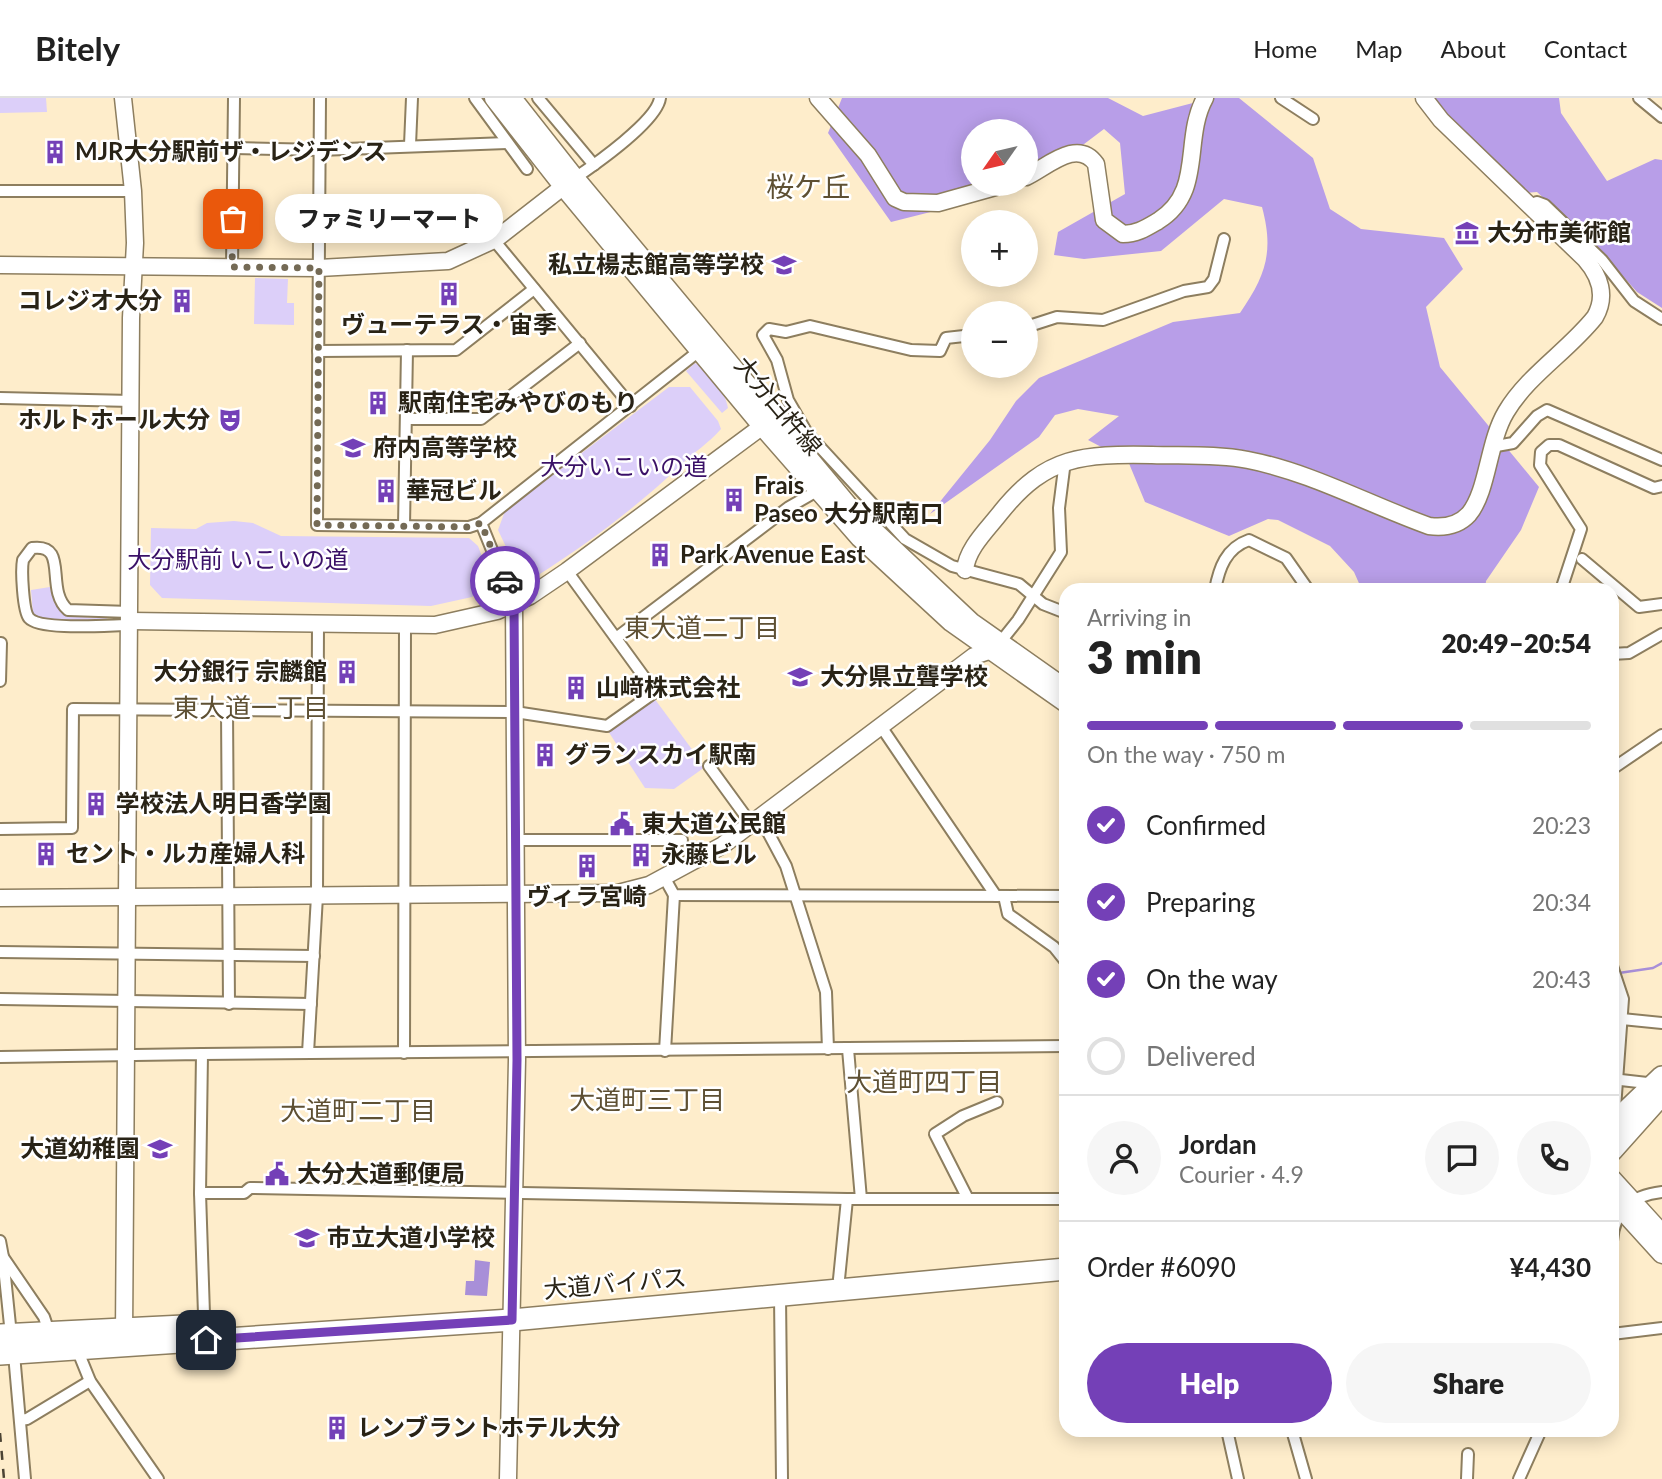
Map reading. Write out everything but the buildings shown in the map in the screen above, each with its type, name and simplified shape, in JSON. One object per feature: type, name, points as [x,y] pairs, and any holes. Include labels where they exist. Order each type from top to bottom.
[{"type":"highway","points":[[1619,1119],[1660,1085]]},
{"type":"highway","points":[[1619,1141],[1660,1085]]},
{"type":"highway","name":"大道バイパス","points":[[6,1345],[78,1350],[124,1337],[200,1326],[512,1314],[839,1279],[1059,1260]]},
{"type":"highway","name":"大道バイパス","points":[[6,1345],[48,1334],[124,1337],[512,1314],[780,1296],[1059,1270]]},
{"type":"main road","name":"大分臼杵線","points":[[494,98],[569,182],[768,422],[817,491],[906,583],[1059,697]]},
{"type":"main road","name":"大分臼杵線","points":[[512,98],[569,182],[699,351],[883,542],[995,647],[1059,685]]},
{"type":"main road","points":[[1622,1203],[1662,1234]]},
{"type":"main road","points":[[1622,1203],[1662,1254]]},
{"type":"street","points":[[123,98],[133,191],[124,1337]]},
{"type":"street","points":[[232,267],[234,98]]},
{"type":"street","points":[[320,98],[317,525],[469,527],[481,523],[699,351]]},
{"type":"street","points":[[410,145],[412,98]]},
{"type":"street","points":[[475,98],[527,169]]},
{"type":"street","points":[[538,98],[594,165]]},
{"type":"street","points":[[0,265],[133,264],[319,268],[448,261],[496,239],[594,165],[653,113],[660,98]]},
{"type":"street","points":[[818,98],[868,155],[895,198],[938,203],[963,196]]},
{"type":"street","points":[[1038,171],[1071,153],[1082,153],[1096,164],[1104,220],[1123,234],[1139,233],[1163,218],[1182,200],[1205,98]]},
{"type":"street","points":[[1281,98],[1313,119]]},
{"type":"street","points":[[965,570],[970,552],[1022,488],[1040,473],[1065,461],[1109,454],[1208,455],[1248,460],[1293,473],[1429,526],[1443,527],[1458,522],[1473,508],[1500,422],[1516,397],[1589,324],[1600,305],[1601,288],[1592,267],[1441,120],[1424,98]]},
{"type":"street","points":[[1639,98],[1662,117]]},
{"type":"street","points":[[234,148],[319,150],[507,143]]},
{"type":"street","points":[[0,191],[133,191]]},
{"type":"street","points":[[1529,205],[1538,202],[1545,205],[1602,260],[1634,301],[1662,319]]},
{"type":"street","points":[[318,204],[465,205],[496,239],[631,406]]},
{"type":"street","points":[[1038,323],[1057,317],[1103,320],[1184,292],[1208,287],[1214,279],[1224,239]]},
{"type":"street","points":[[318,352],[456,350],[534,289]]},
{"type":"street","points":[[961,336],[946,338],[940,351],[911,350],[810,326],[786,332],[769,329],[763,335],[777,360],[788,400],[815,444],[905,539],[945,563],[1018,584],[1043,604],[1059,611]]},
{"type":"street","points":[[407,419],[481,419],[580,343]]},
{"type":"street","points":[[404,526],[407,351]]},
{"type":"street","points":[[0,398],[132,401]]},
{"type":"street","points":[[1491,447],[1513,443],[1536,416],[1547,410],[1662,460]]},
{"type":"street","points":[[130,619],[68,610],[55,590],[56,563],[52,553],[43,548],[32,548],[23,559],[26,612],[32,621],[47,625],[130,619],[405,625],[458,621],[514,604],[567,571],[768,422]]},
{"type":"street","points":[[1563,583],[1581,530],[1540,465],[1541,452],[1549,445],[1559,445],[1654,488],[1662,486]]},
{"type":"street","points":[[0,898],[618,893],[664,877],[701,859],[757,822],[880,725],[974,656],[995,647],[1035,596],[1062,548],[1059,508],[1065,461]]},
{"type":"street","points":[[616,638],[789,508],[817,491]]},
{"type":"street","points":[[481,523],[514,604],[517,1053],[508,1479]]},
{"type":"street","points":[[1216,583],[1218,573],[1228,554],[1236,545],[1249,540],[1286,558],[1304,583]]},
{"type":"street","points":[[1582,559],[1610,583]]},
{"type":"street","points":[[0,829],[72,828],[73,709],[515,712],[607,726],[655,692],[567,571]]},
{"type":"street","points":[[1619,590],[1639,607],[1662,604]]},
{"type":"street","points":[[308,1054],[317,896],[318,622]]},
{"type":"street","points":[[404,1053],[405,625]]},
{"type":"street","points":[[1619,654],[1629,653],[1662,634]]},
{"type":"street","points":[[0,681],[1,643]]},
{"type":"street","points":[[227,709],[229,1004]]},
{"type":"street","points":[[880,725],[1000,896],[1009,914],[1059,953]]},
{"type":"street","points":[[1619,764],[1662,735]]},
{"type":"street","points":[[709,765],[757,822],[786,866],[826,992],[828,1049]]},
{"type":"street","points":[[516,840],[682,840]]},
{"type":"street","points":[[664,877],[674,895],[665,1051]]},
{"type":"street","points":[[674,895],[1059,896]]},
{"type":"street","points":[[0,952],[314,956]]},
{"type":"street","points":[[1619,987],[1623,999],[1619,1010]]},
{"type":"street","points":[[0,999],[311,1004]]},
{"type":"street","points":[[1619,1018],[1662,1023]]},
{"type":"street","points":[[0,1057],[1059,1046]]},
{"type":"street","points":[[848,1049],[862,1199]]},
{"type":"street","points":[[200,1326],[204,1314],[200,1193],[202,1054]]},
{"type":"street","points":[[1619,1080],[1660,1085]]},
{"type":"street","points":[[968,1199],[935,1134],[963,1116],[997,1102]]},
{"type":"street","points":[[200,1193],[244,1193],[250,1188],[847,1199],[1059,1199]]},
{"type":"street","points":[[1622,1203],[1662,1192]]},
{"type":"street","points":[[839,1279],[847,1199]]},
{"type":"street","points":[[0,1241],[6,1345],[20,1420],[25,1479]]},
{"type":"street","points":[[3,1257],[44,1317],[48,1334],[78,1350],[90,1381],[158,1479]]},
{"type":"street","points":[[780,1296],[782,1479]]},
{"type":"street","points":[[1619,1333],[1662,1328]]},
{"type":"street","points":[[20,1420],[27,1419],[90,1381]]},
{"type":"street","points":[[1229,1437],[1238,1479]]},
{"type":"street","points":[[1294,1437],[1306,1479]]},
{"type":"street","points":[[1519,1479],[1538,1437]]},
{"type":"street","points":[[1467,1479],[1468,1454]]},
{"type":"green space","points":[[0,98],[46,98],[47,112],[0,113]]},
{"type":"green space","points":[[255,278],[288,279],[287,303],[294,303],[294,325],[254,324]]},
{"type":"green space","name":"大分いこいの道","points":[[695,363],[711,375],[720,388],[728,408],[722,413],[686,371]]},
{"type":"green space","name":"大分いこいの道","points":[[669,387],[690,387],[718,421],[721,429],[647,496],[573,552],[535,577],[517,570],[498,530],[505,511]]},
{"type":"green space","name":"大分駅前 いこいの道","points":[[207,523],[253,523],[281,536],[469,538],[478,546],[491,580],[472,597],[431,606],[162,598],[150,585],[151,528],[196,529]]},
{"type":"green space","points":[[50,587],[53,597],[64,611],[79,616],[107,618],[106,621],[40,620],[33,614],[31,590]]},
{"type":"green space","points":[[654,698],[705,767],[674,789],[645,788],[608,731]]},
{"type":"shaded area","points":[[842,98],[1108,98],[1143,116],[1212,98],[1239,98],[1313,158],[1330,209],[1361,229],[1444,238],[1463,269],[1426,307],[1440,367],[1539,487],[1521,530],[1486,583],[1359,583],[1354,572],[1330,546],[1278,520],[1268,519],[1229,536],[1145,502],[1128,461],[1088,440],[1119,416],[1078,409],[1055,415],[1039,437],[930,514],[990,440],[1016,401],[1039,378],[1173,322],[1240,313],[1262,275],[1267,250],[1266,223],[1262,207],[1224,199],[1161,251],[1084,259],[1054,255],[1058,232],[1125,194],[1120,143],[1104,129],[1038,176],[1038,119],[961,119],[961,196],[991,196],[891,222],[828,133]]},
{"type":"shaded area","points":[[1430,98],[1559,98],[1561,113],[1607,181],[1655,159],[1662,160],[1662,308],[1637,292],[1597,247],[1537,192],[1524,193]]},
{"type":"shaded area","points":[[475,1260],[490,1262],[487,1296],[465,1295],[466,1281],[474,1281]]},
{"type":"waterway","points":[[1619,973],[1653,968],[1662,963]]},
{"type":"railway","points":[[0,1433],[4,1479]]},
{"type":"way so far","points":[[233,219],[232,267],[319,268],[317,525],[469,527],[481,523],[505,581]]},
{"type":"place","name":"MJR大分駅前ザ・レジデンス","points":[[55,152]]},
{"type":"place","name":"ファミリーマート","points":[[233,219]]},
{"type":"place","name":"大分市美術館","points":[[1467,233]]},
{"type":"place","name":"私立楊志館高等学校","points":[[784,265]]},
{"type":"place","name":"ヴューテラス・宙季","points":[[449,294]]},
{"type":"place","name":"コレジオ大分","points":[[182,301]]},
{"type":"place","name":"駅南住宅みやびのもり","points":[[378,403]]},
{"type":"place","name":"ホルトホール大分","points":[[230,420]]},
{"type":"place","name":"府内高等学校","points":[[353,448]]},
{"type":"place","name":"華冠ビル","points":[[386,491]]},
{"type":"place","name":"Frais Paseo 大分駅南口","points":[[734,500]]},
{"type":"place","name":"Park Avenue East","points":[[660,555]]},
{"type":"place","name":"大分銀行 宗麟館","points":[[347,672]]},
{"type":"place","name":"大分県立聾学校","points":[[800,677]]},
{"type":"place","name":"山﨑株式会社","points":[[576,688]]},
{"type":"place","name":"グランスカイ駅南","points":[[545,755]]},
{"type":"place","name":"学校法人明日香学園","points":[[96,804]]},
{"type":"place","name":"東大道公民館","points":[[622,824]]},
{"type":"place","name":"セント・ルカ産婦人科","points":[[46,854]]},
{"type":"place","name":"永藤ビル","points":[[641,855]]},
{"type":"place","name":"ヴィラ宮崎","points":[[587,866]]},
{"type":"place","name":"大道幼稚園","points":[[160,1149]]},
{"type":"place","name":"大分大道郵便局","points":[[277,1174]]},
{"type":"place","name":"市立大道小学校","points":[[307,1238]]},
{"type":"place","name":"レンブラントホテル大分","points":[[337,1428]]},
{"type":"district","name":"桜ケ丘","points":[[808,187]]},
{"type":"district","name":"東大道二丁目","points":[[702,628]]},
{"type":"district","name":"東大道一丁目","points":[[251,708]]},
{"type":"district","name":"大道町四丁目","points":[[924,1082]]},
{"type":"district","name":"大道町三丁目","points":[[647,1100]]},
{"type":"district","name":"大道町二丁目","points":[[358,1111]]},
{"type":"route","points":[[206,1340],[512,1320],[517,1060],[514,604],[505,581]]}]
